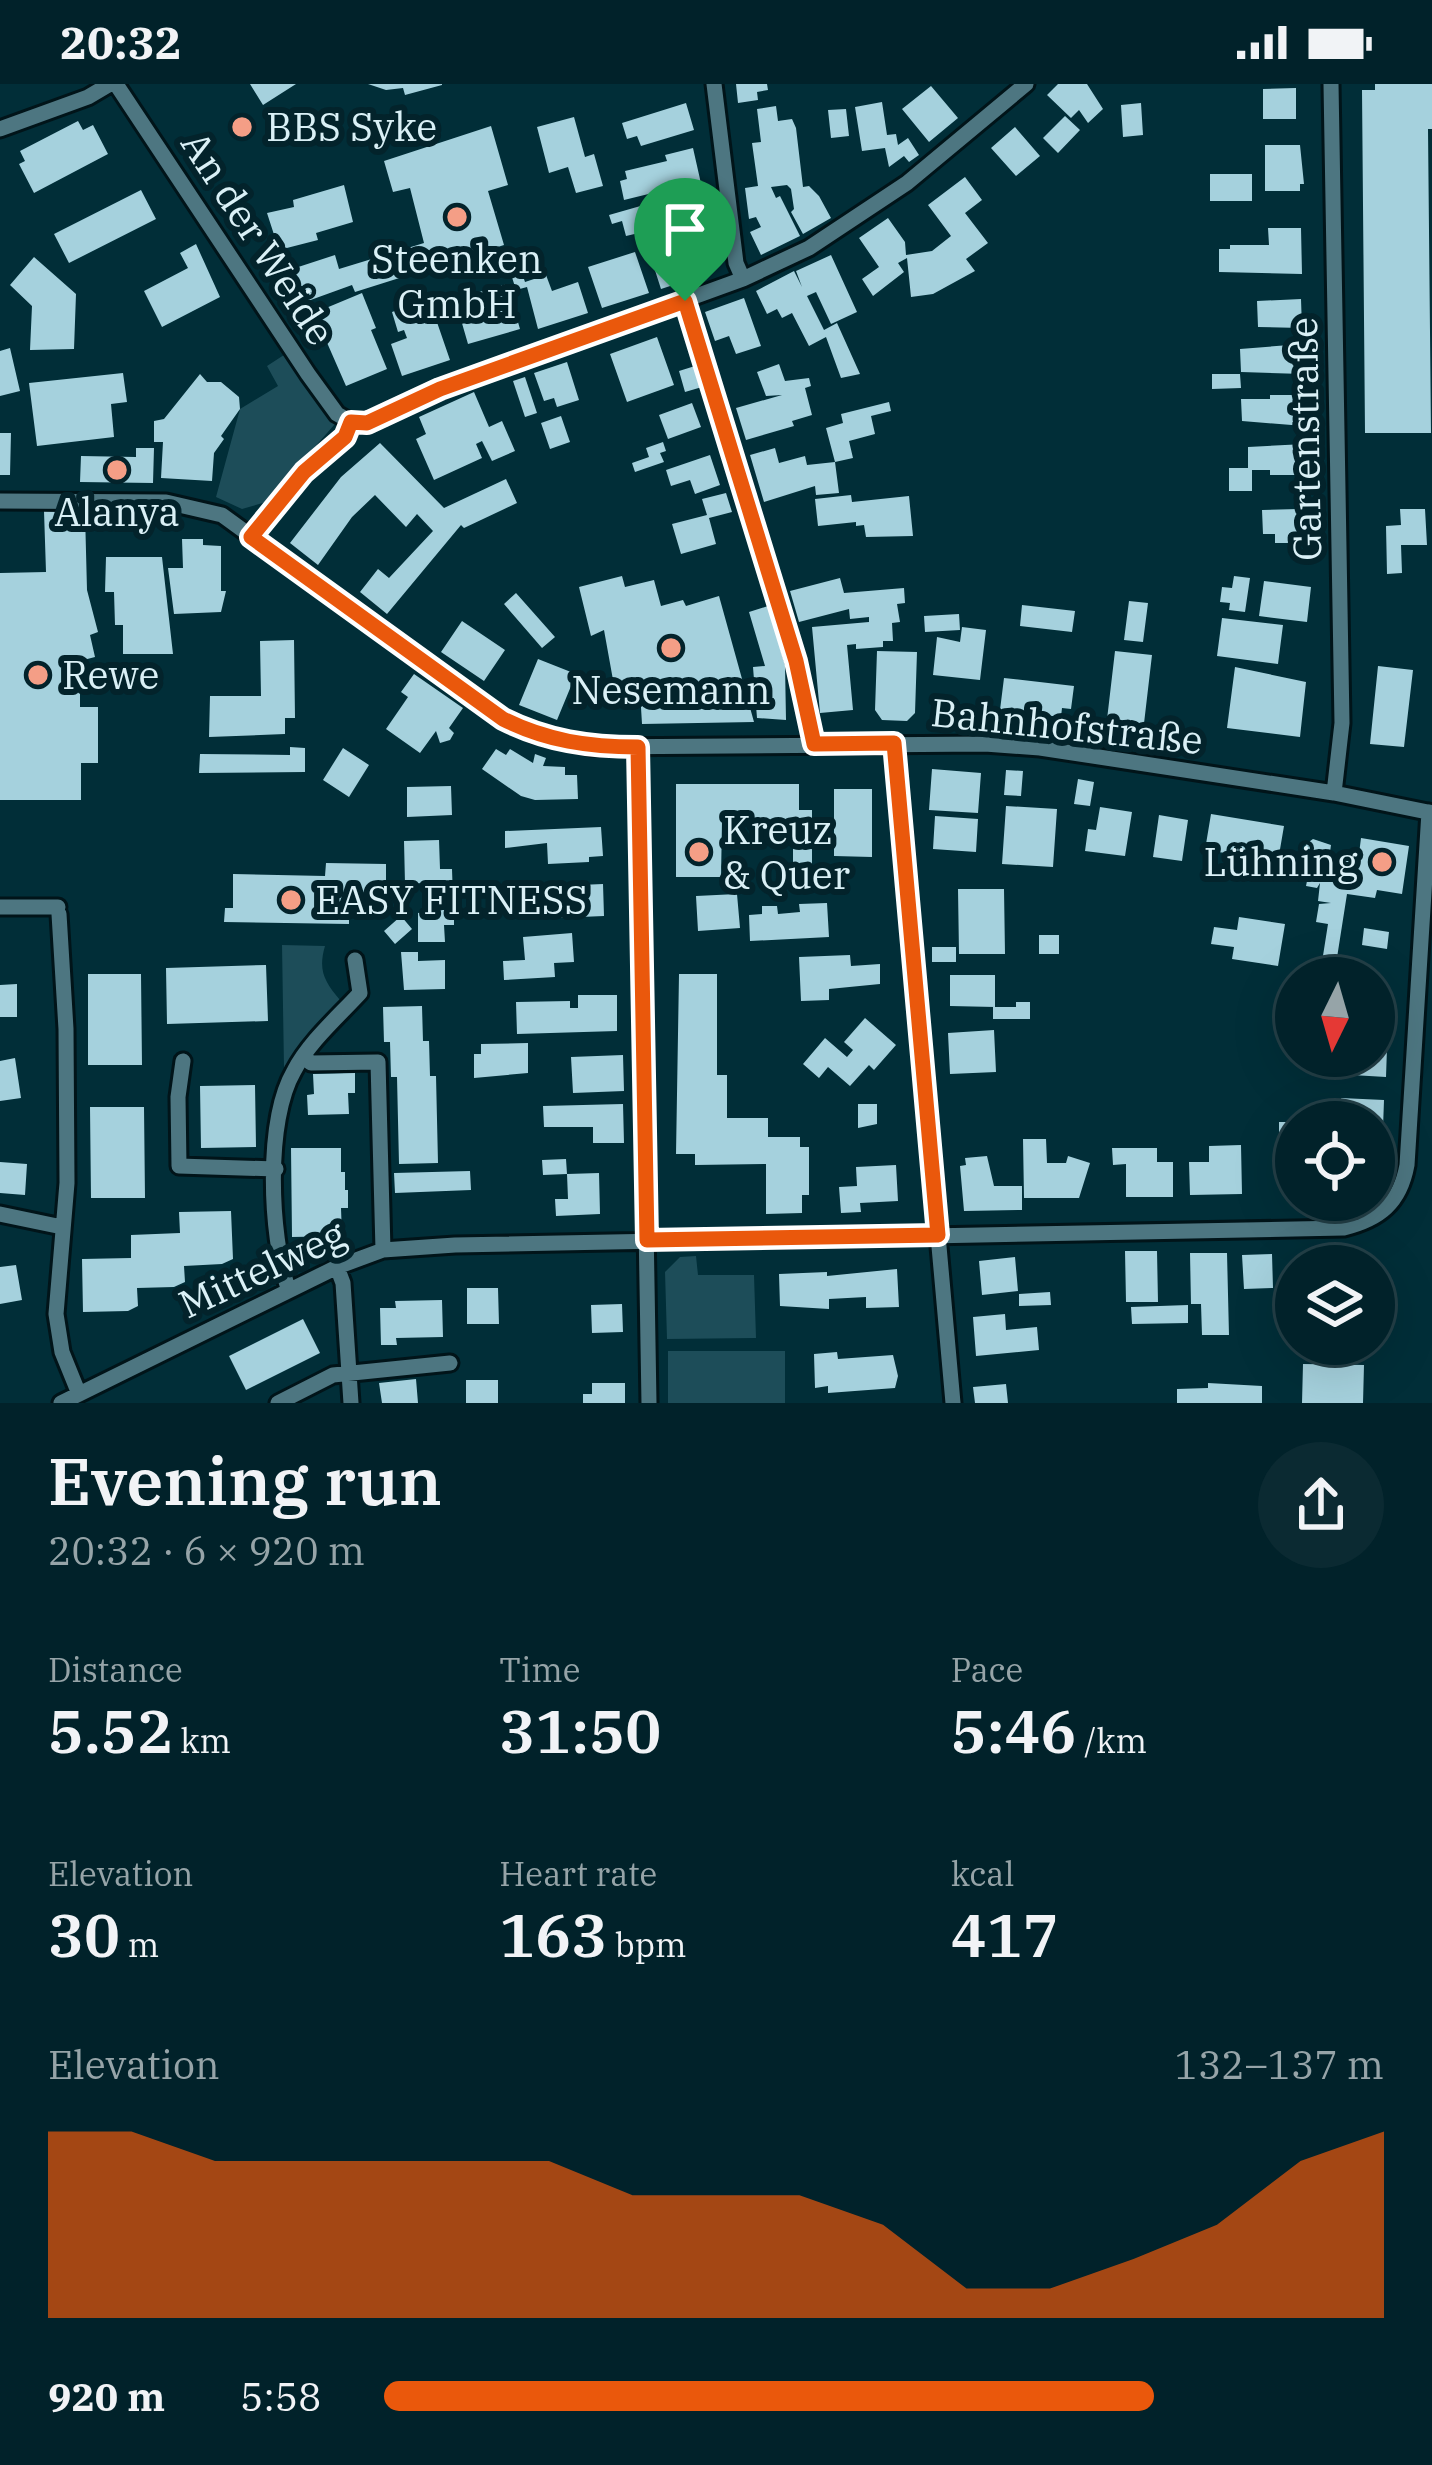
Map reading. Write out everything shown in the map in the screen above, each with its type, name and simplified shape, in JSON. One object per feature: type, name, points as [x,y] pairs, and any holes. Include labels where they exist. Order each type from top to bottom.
[{"type":"street","points":[[0,129],[113,84]]},
{"type":"street","name":"An der Weide","points":[[113,84],[308,374],[337,414],[351,422]]},
{"type":"street","points":[[714,84],[736,263],[742,279]]},
{"type":"street","points":[[251,537],[304,472],[345,437],[351,422],[367,423],[440,389],[685,301],[809,248],[907,183],[1026,84]]},
{"type":"street","name":"Gartenstraße","points":[[1331,84],[1342,723],[1334,793]]},
{"type":"street","points":[[685,301],[796,661],[814,744]]},
{"type":"street","name":"Bahnhofstraße","points":[[0,501],[166,502],[222,515],[503,719],[534,734],[591,747],[894,743],[1040,748],[1334,793],[1430,813]]},
{"type":"street","points":[[894,743],[953,1403]]},
{"type":"street","points":[[638,747],[649,1403]]},
{"type":"street","name":"Mittelweg","points":[[61,1403],[288,1288],[383,1250],[647,1240],[1344,1228],[1371,1222],[1391,1205],[1407,1165],[1430,813]]},
{"type":"street","points":[[0,907],[58,911],[67,1183],[56,1314],[62,1352],[79,1394]]},
{"type":"street","points":[[288,1288],[278,1258],[277,1129],[285,1091],[304,1057],[360,993],[355,960]]},
{"type":"street","points":[[304,1057],[310,1063],[378,1062],[383,1250]]},
{"type":"street","points":[[183,1061],[178,1097],[179,1166],[276,1169]]},
{"type":"street","points":[[0,1214],[62,1226]]},
{"type":"street","points":[[337,1267],[343,1283],[351,1403]]},
{"type":"street","points":[[278,1403],[333,1375],[450,1363]]},
{"type":"shaded area","points":[[287,353],[335,424],[266,502],[242,509],[216,497],[240,409],[278,386],[267,366]]},
{"type":"shaded area","points":[[282,945],[325,946],[324,975],[340,1000],[284,1068]]},
{"type":"shaded area","points":[[696,1256],[698,1275],[754,1275],[756,1338],[667,1339],[665,1272],[680,1257]]},
{"type":"shaded area","points":[[668,1351],[785,1351],[785,1403],[668,1403]]},
{"type":"building","points":[[250,84],[296,84],[263,105]]},
{"type":"building","points":[[368,84],[442,85],[405,95],[403,88],[386,90]]},
{"type":"building","points":[[736,84],[767,84],[768,90],[757,92],[758,100],[738,103]]},
{"type":"building","points":[[1058,84],[1087,84],[1103,109],[1088,123],[1079,110],[1071,118],[1047,95]]},
{"type":"building","points":[[1375,84],[1432,84],[1432,129],[1428,129],[1431,433],[1365,433],[1362,90],[1375,90]]},
{"type":"building","points":[[931,86],[958,118],[929,142],[902,109]]},
{"type":"building","points":[[1296,88],[1296,119],[1263,119],[1263,89]]},
{"type":"building","points":[[882,102],[887,135],[896,134],[898,145],[908,138],[919,155],[909,162],[904,156],[889,167],[885,148],[862,151],[855,107]]},
{"type":"building","points":[[686,103],[694,130],[641,146],[637,136],[627,139],[622,123]]},
{"type":"building","points":[[1141,103],[1143,135],[1123,137],[1121,105]]},
{"type":"building","points":[[776,106],[778,121],[792,119],[796,128],[803,187],[809,186],[819,196],[831,218],[803,234],[791,212],[791,189],[771,187],[800,236],[761,255],[750,232],[761,227],[756,217],[749,219],[745,188],[758,186],[752,143],[761,142],[757,109]]},
{"type":"building","points":[[846,109],[849,136],[831,138],[828,110]]},
{"type":"building","points":[[1065,116],[1080,130],[1058,153],[1043,138]]},
{"type":"building","points":[[574,117],[585,157],[594,154],[603,186],[576,193],[568,167],[549,173],[537,127]]},
{"type":"building","points":[[78,121],[83,130],[93,125],[108,154],[34,193],[19,164],[25,161],[20,151]]},
{"type":"building","name":"Steenken GmbH","points":[[491,126],[508,185],[488,191],[504,245],[355,292],[352,285],[294,306],[275,281],[287,275],[286,271],[335,255],[339,269],[424,243],[410,188],[393,192],[384,161]]},
{"type":"building","points":[[1015,127],[1040,156],[1016,176],[991,148]]},
{"type":"building","points":[[1265,145],[1300,145],[1304,184],[1300,191],[1265,191]]},
{"type":"building","points":[[693,148],[702,188],[674,194],[673,188],[624,200],[620,181],[627,179],[625,171],[667,161],[665,155]]},
{"type":"building","points":[[1210,174],[1252,174],[1252,201],[1210,201]]},
{"type":"building","points":[[965,177],[982,200],[965,213],[988,243],[966,259],[975,271],[933,294],[911,297],[907,258],[898,263],[904,272],[873,296],[862,279],[879,267],[859,238],[888,218],[905,242],[906,255],[932,251],[951,236],[928,205]]},
{"type":"building","points":[[344,185],[353,222],[316,233],[318,240],[279,250],[267,213]]},
{"type":"building","points":[[141,190],[156,219],[69,263],[54,234]]},
{"type":"building","points":[[651,203],[655,219],[641,223],[643,232],[626,236],[622,221],[612,224],[609,215]]},
{"type":"building","points":[[1268,228],[1301,228],[1302,274],[1219,272],[1219,249],[1269,245]]},
{"type":"building","points":[[196,244],[220,297],[162,327],[144,291],[188,268],[180,253]]},
{"type":"building","points":[[701,245],[710,273],[661,289],[652,261]]},
{"type":"building","points":[[515,252],[525,282],[546,275],[552,291],[578,282],[588,313],[538,329],[527,287],[516,290],[505,255]]},
{"type":"building","points":[[635,252],[649,293],[602,308],[588,267]]},
{"type":"building","points":[[831,255],[857,312],[831,324],[816,292],[807,296],[824,330],[837,323],[860,374],[841,378],[826,337],[809,346],[792,313],[782,318],[777,309],[767,314],[756,291],[794,271],[802,287],[796,271]]},
{"type":"building","points":[[34,257],[76,294],[74,349],[30,350],[32,306],[10,285]]},
{"type":"building","points":[[507,284],[520,329],[468,344],[455,299]]},
{"type":"building","points":[[362,293],[387,369],[346,386],[314,313]]},
{"type":"building","points":[[744,298],[761,346],[736,354],[729,336],[715,341],[705,312]]},
{"type":"building","points":[[429,299],[450,360],[402,376],[391,344],[407,338],[404,330],[398,332],[392,312]]},
{"type":"building","points":[[1301,299],[1302,328],[1258,327],[1257,301]]},
{"type":"building","points":[[657,337],[674,385],[627,402],[610,354]]},
{"type":"building","points":[[1302,344],[1303,374],[1241,372],[1240,349]]},
{"type":"building","points":[[10,348],[20,391],[0,396],[0,351]]},
{"type":"building","points":[[567,362],[579,400],[557,407],[554,398],[544,401],[534,373]]},
{"type":"building","points":[[779,364],[785,381],[809,378],[811,386],[805,388],[812,415],[792,421],[794,426],[746,440],[736,408],[782,395],[766,396],[757,372]]},
{"type":"building","points":[[695,366],[702,387],[685,392],[679,371]]},
{"type":"building","points":[[123,373],[127,402],[111,404],[114,437],[37,446],[29,383]]},
{"type":"building","points":[[200,374],[207,382],[221,382],[239,397],[240,409],[214,453],[212,481],[161,478],[163,442],[154,442],[154,421],[164,419]]},
{"type":"building","points":[[1212,374],[1240,374],[1241,388],[1212,389]]},
{"type":"building","points":[[525,377],[537,413],[525,417],[513,381]]},
{"type":"building","points":[[474,392],[489,427],[502,421],[515,451],[492,461],[482,441],[476,444],[482,458],[434,480],[416,439],[426,434],[419,417]]},
{"type":"building","points":[[1270,395],[1304,395],[1304,426],[1242,421],[1241,399],[1270,399]]},
{"type":"building","points":[[889,402],[891,411],[871,416],[875,434],[849,441],[853,458],[835,462],[826,428],[843,423],[841,414]]},
{"type":"building","points":[[692,403],[701,427],[668,439],[659,415]]},
{"type":"building","points":[[561,416],[570,442],[550,449],[541,423]]},
{"type":"building","points":[[0,433],[11,433],[10,475],[0,475]]},
{"type":"building","points":[[663,442],[664,462],[635,472],[632,463],[649,457],[646,448]]},
{"type":"building","points":[[380,443],[444,508],[506,479],[517,503],[464,528],[461,525],[387,614],[360,592],[378,569],[389,578],[433,531],[417,514],[406,527],[375,495],[352,517],[318,565],[290,543],[341,477]]},
{"type":"building","points":[[1305,444],[1305,475],[1252,470],[1252,491],[1229,491],[1229,468],[1248,468],[1248,447]]},
{"type":"building","name":"Alanya","points":[[136,448],[154,448],[153,483],[80,482],[81,456],[136,457]]},
{"type":"building","points":[[775,448],[779,463],[805,456],[807,465],[835,462],[839,493],[816,495],[815,486],[764,502],[750,455]]},
{"type":"building","points":[[710,455],[720,485],[695,494],[690,480],[671,486],[666,470]]},
{"type":"building","points":[[726,493],[732,512],[709,518],[716,544],[681,554],[672,524],[707,515],[702,499]]},
{"type":"building","points":[[851,495],[852,502],[909,496],[913,536],[866,537],[864,525],[856,526],[856,522],[818,526],[815,499]]},
{"type":"building","points":[[1298,509],[1299,533],[1289,534],[1290,543],[1275,543],[1275,534],[1263,534],[1262,510]]},
{"type":"building","points":[[1400,509],[1425,509],[1427,545],[1401,545],[1402,573],[1387,574],[1386,526],[1401,525]]},
{"type":"building","points":[[44,511],[85,513],[87,590],[98,632],[90,635],[95,657],[72,663],[80,686],[80,707],[98,707],[98,763],[81,763],[81,800],[0,800],[0,573],[46,572]]},
{"type":"building","points":[[182,539],[203,539],[203,545],[221,546],[221,591],[226,591],[221,612],[174,614],[168,568],[183,568]]},
{"type":"building","points":[[106,557],[162,557],[173,654],[123,654],[123,625],[115,625],[114,592],[105,592]]},
{"type":"building","name":"Nesemann","points":[[622,576],[625,587],[654,580],[661,606],[683,600],[686,606],[719,596],[754,722],[642,724],[640,691],[615,691],[604,630],[591,636],[579,587]]},
{"type":"building","points":[[1234,576],[1250,578],[1245,612],[1229,610],[1230,603],[1220,602],[1222,587],[1232,588]]},
{"type":"building","points":[[840,578],[844,593],[904,588],[905,603],[897,604],[900,622],[892,623],[893,641],[883,641],[883,647],[847,645],[853,710],[820,713],[812,627],[869,622],[869,617],[850,619],[849,609],[799,622],[790,591]]},
{"type":"building","points":[[1264,581],[1311,587],[1307,622],[1259,616]]},
{"type":"building","points":[[516,593],[555,637],[542,648],[504,604]]},
{"type":"building","points":[[1129,601],[1148,603],[1143,642],[1124,640]]},
{"type":"building","points":[[1022,605],[1075,611],[1072,632],[1020,626]]},
{"type":"building","points":[[768,606],[785,665],[786,720],[757,718],[753,667],[765,666],[749,612]]},
{"type":"building","points":[[959,614],[960,630],[925,632],[924,616]]},
{"type":"building","points":[[1222,618],[1283,625],[1278,664],[1217,656]]},
{"type":"building","points":[[462,621],[505,650],[484,681],[441,652]]},
{"type":"building","points":[[962,627],[986,630],[980,680],[933,675],[937,637],[960,642]]},
{"type":"building","points":[[294,640],[295,718],[285,718],[285,734],[209,737],[210,696],[261,696],[260,641]]},
{"type":"building","points":[[877,651],[917,652],[915,713],[907,721],[882,720],[875,710]]},
{"type":"building","points":[[1115,651],[1152,655],[1143,732],[1106,728]]},
{"type":"building","points":[[538,659],[576,674],[557,720],[519,705]]},
{"type":"building","points":[[1378,666],[1413,670],[1404,747],[1370,744]]},
{"type":"building","points":[[1235,667],[1306,682],[1300,737],[1227,728]]},
{"type":"building","points":[[414,674],[463,708],[449,728],[454,733],[450,740],[440,743],[436,731],[420,753],[386,729],[408,697],[401,692]]},
{"type":"building","points":[[1004,678],[1074,686],[1071,709],[1062,708],[1061,717],[1000,710]]},
{"type":"building","points":[[290,747],[305,748],[305,772],[199,773],[200,754],[290,755]]},
{"type":"building","points":[[343,748],[369,765],[349,797],[323,780]]},
{"type":"building","points":[[496,749],[506,755],[510,749],[533,763],[535,754],[546,758],[543,766],[565,767],[565,775],[577,775],[578,799],[521,796],[482,769]]},
{"type":"building","points":[[932,769],[981,773],[978,813],[929,810]]},
{"type":"building","points":[[1006,770],[1023,771],[1021,796],[1004,795]]},
{"type":"building","points":[[1078,779],[1094,782],[1090,806],[1074,804]]},
{"type":"building","name":"Kreuz & Quer","points":[[676,784],[799,784],[799,810],[812,810],[812,887],[793,886],[793,822],[751,827],[751,822],[722,822],[721,877],[676,877]]},
{"type":"building","points":[[451,786],[452,815],[407,817],[407,787]]},
{"type":"building","points":[[834,789],[872,789],[872,857],[834,856]]},
{"type":"building","points":[[1006,806],[1057,809],[1053,867],[1002,864]]},
{"type":"building","points":[[1100,807],[1132,812],[1125,856],[1085,851],[1088,829],[1096,830]]},
{"type":"building","points":[[1211,814],[1284,826],[1278,861],[1205,850]]},
{"type":"building","points":[[1159,815],[1188,820],[1182,861],[1153,857]]},
{"type":"building","points":[[935,816],[978,819],[976,852],[933,849]]},
{"type":"building","points":[[601,827],[603,856],[589,857],[589,862],[548,864],[547,843],[505,848],[505,831]]},
{"type":"building","points":[[1361,838],[1409,846],[1402,894],[1377,890],[1375,898],[1347,894],[1337,957],[1323,957],[1328,924],[1316,922],[1319,904],[1331,903],[1318,901],[1320,883],[1317,888],[1300,880],[1306,844],[1313,839],[1331,845],[1327,873],[1336,874],[1340,851],[1359,854]]},
{"type":"building","points":[[439,840],[440,869],[452,869],[453,899],[424,900],[424,883],[405,884],[404,841]]},
{"type":"building","name":"EASY FITNESS","points":[[326,863],[386,864],[386,893],[349,892],[349,924],[224,922],[225,908],[233,908],[233,874],[325,876]]},
{"type":"building","points":[[603,884],[604,916],[557,918],[556,886]]},
{"type":"building","points":[[958,889],[1004,889],[1005,954],[959,954]]},
{"type":"building","points":[[737,894],[740,928],[698,931],[696,896]]},
{"type":"building","points":[[827,903],[829,937],[750,941],[749,915],[762,914],[762,906],[777,906],[778,914],[800,912],[799,904]]},
{"type":"building","points":[[454,910],[454,925],[444,925],[445,942],[418,942],[418,913]]},
{"type":"building","points":[[401,916],[412,929],[395,944],[384,931]]},
{"type":"building","points":[[1239,917],[1285,924],[1275,966],[1232,959],[1234,947],[1211,944],[1214,927],[1237,930]]},
{"type":"building","points":[[1364,928],[1389,932],[1387,949],[1362,945]]},
{"type":"building","points":[[572,933],[574,962],[554,963],[555,977],[504,980],[503,961],[525,960],[523,937]]},
{"type":"building","points":[[1039,935],[1059,935],[1059,954],[1039,954]]},
{"type":"building","points":[[932,947],[956,947],[956,962],[932,962]]},
{"type":"building","points":[[401,952],[418,952],[418,961],[445,960],[445,989],[404,990]]},
{"type":"building","points":[[850,955],[851,966],[880,964],[880,984],[829,989],[829,1000],[801,1001],[799,957]]},
{"type":"building","points":[[266,965],[268,1021],[167,1024],[166,968]]},
{"type":"building","points":[[88,974],[141,974],[142,1065],[88,1065]]},
{"type":"building","points":[[679,974],[717,974],[717,1075],[727,1075],[727,1118],[768,1118],[768,1137],[800,1137],[800,1147],[809,1147],[809,1195],[802,1195],[802,1213],[766,1214],[766,1164],[695,1165],[695,1154],[676,1154]]},
{"type":"building","points":[[950,975],[995,975],[995,1007],[950,1006]]},
{"type":"building","points":[[17,984],[17,1017],[0,1017],[0,985]]},
{"type":"building","points":[[578,995],[617,995],[617,1031],[517,1034],[516,1002],[570,1001],[570,1008],[578,1008]]},
{"type":"building","points":[[1016,1002],[1030,1002],[1030,1019],[993,1019],[993,1007],[1016,1007]]},
{"type":"building","points":[[422,1006],[430,1076],[436,1076],[438,1163],[399,1164],[397,1077],[391,1077],[390,1042],[384,1042],[383,1007]]},
{"type":"building","points":[[865,1018],[896,1045],[874,1070],[869,1065],[850,1086],[828,1067],[819,1078],[803,1064],[825,1038],[847,1057],[853,1050],[844,1042]]},
{"type":"building","points":[[994,1030],[996,1072],[950,1074],[948,1033]]},
{"type":"building","points":[[528,1043],[528,1073],[474,1078],[474,1054],[481,1054],[481,1044]]},
{"type":"building","points":[[623,1055],[624,1091],[573,1093],[571,1057]]},
{"type":"building","points":[[15,1058],[21,1098],[0,1101],[0,1061]]},
{"type":"building","points":[[355,1073],[355,1093],[348,1093],[349,1114],[308,1115],[313,1074]]},
{"type":"building","points":[[255,1085],[256,1147],[201,1148],[200,1086]]},
{"type":"building","points":[[623,1104],[624,1143],[593,1143],[593,1127],[544,1127],[543,1106]]},
{"type":"building","points":[[858,1104],[877,1104],[877,1124],[858,1128]]},
{"type":"building","points":[[90,1107],[144,1107],[145,1198],[91,1198]]},
{"type":"building","points":[[1023,1139],[1046,1139],[1047,1163],[1066,1163],[1068,1156],[1090,1163],[1079,1198],[1024,1198]]},
{"type":"building","points":[[1241,1145],[1242,1194],[1190,1195],[1189,1162],[1209,1162],[1209,1146]]},
{"type":"building","points":[[291,1148],[341,1148],[341,1172],[345,1172],[348,1190],[348,1208],[341,1208],[342,1236],[292,1237]]},
{"type":"building","points":[[1112,1148],[1157,1148],[1157,1162],[1173,1162],[1173,1197],[1126,1197],[1126,1164],[1113,1165]]},
{"type":"building","points":[[987,1156],[994,1186],[1022,1186],[1022,1210],[964,1211],[960,1166],[966,1165],[965,1158]]},
{"type":"building","points":[[566,1159],[567,1174],[543,1175],[542,1160]]},
{"type":"building","points":[[0,1162],[27,1164],[25,1195],[0,1193]]},
{"type":"building","points":[[896,1165],[898,1201],[860,1203],[861,1212],[841,1213],[839,1187],[857,1186],[856,1167]]},
{"type":"building","points":[[470,1171],[471,1190],[395,1193],[394,1173]]},
{"type":"building","points":[[599,1173],[600,1214],[556,1216],[555,1199],[568,1199],[567,1174]]},
{"type":"building","points":[[231,1211],[233,1259],[184,1266],[185,1282],[174,1287],[137,1288],[138,1306],[128,1311],[83,1312],[82,1259],[131,1258],[131,1235],[180,1233],[179,1212]]},
{"type":"building","points":[[1125,1251],[1157,1251],[1158,1302],[1126,1302]]},
{"type":"building","points":[[1190,1253],[1227,1253],[1229,1335],[1202,1335],[1201,1304],[1191,1304]]},
{"type":"building","points":[[1272,1254],[1273,1288],[1244,1289],[1242,1255]]},
{"type":"building","points":[[1015,1257],[1018,1291],[982,1295],[979,1261]]},
{"type":"building","points":[[16,1265],[22,1300],[0,1304],[0,1267]]},
{"type":"building","points":[[897,1269],[899,1307],[866,1308],[866,1297],[829,1299],[829,1309],[780,1306],[779,1274],[827,1272],[827,1276]]},
{"type":"building","points":[[467,1288],[498,1288],[499,1324],[467,1324]]},
{"type":"building","points":[[1050,1292],[1051,1305],[1019,1306],[1019,1294]]},
{"type":"building","points":[[442,1300],[443,1337],[396,1338],[397,1345],[381,1345],[380,1308],[396,1308],[395,1301]]},
{"type":"building","points":[[622,1304],[623,1332],[592,1333],[591,1305]]},
{"type":"building","points":[[1188,1305],[1188,1323],[1132,1324],[1131,1307]]},
{"type":"building","points":[[1005,1314],[1006,1330],[1037,1327],[1039,1350],[976,1356],[973,1317]]},
{"type":"building","points":[[303,1319],[320,1353],[246,1390],[229,1356]]},
{"type":"building","points":[[837,1352],[838,1359],[893,1355],[898,1376],[895,1388],[828,1393],[828,1386],[815,1388],[814,1354]]},
{"type":"building","points":[[1303,1365],[1364,1365],[1363,1403],[1302,1403]]},
{"type":"building","points":[[416,1379],[418,1403],[382,1403],[379,1383]]},
{"type":"building","points":[[466,1380],[498,1380],[498,1403],[466,1403]]},
{"type":"building","points":[[592,1383],[625,1383],[625,1403],[583,1403],[583,1394],[592,1394]]},
{"type":"building","points":[[1208,1383],[1262,1386],[1262,1403],[1177,1403],[1177,1389],[1208,1388]]},
{"type":"building","points":[[1006,1384],[1008,1403],[975,1403],[973,1387]]},
{"type":"place","name":"BBS Syke","points":[[242,127]]},
{"type":"place","name":"Steenken GmbH","points":[[457,217]]},
{"type":"place","name":"Alanya","points":[[117,470]]},
{"type":"place","name":"Nesemann","points":[[671,648]]},
{"type":"place","name":"Rewe","points":[[38,675]]},
{"type":"place","name":"Kreuz & Quer","points":[[699,852]]},
{"type":"place","name":"Lühning","points":[[1382,862]]},
{"type":"place","name":"EASY FITNESS","points":[[291,900]]},
{"type":"route","points":[[685,301],[796,661],[814,744],[894,743],[938,1235],[647,1240],[638,747],[591,747],[534,734],[503,719],[251,537],[304,472],[345,437],[351,422],[367,423],[440,389],[685,301]]}]
